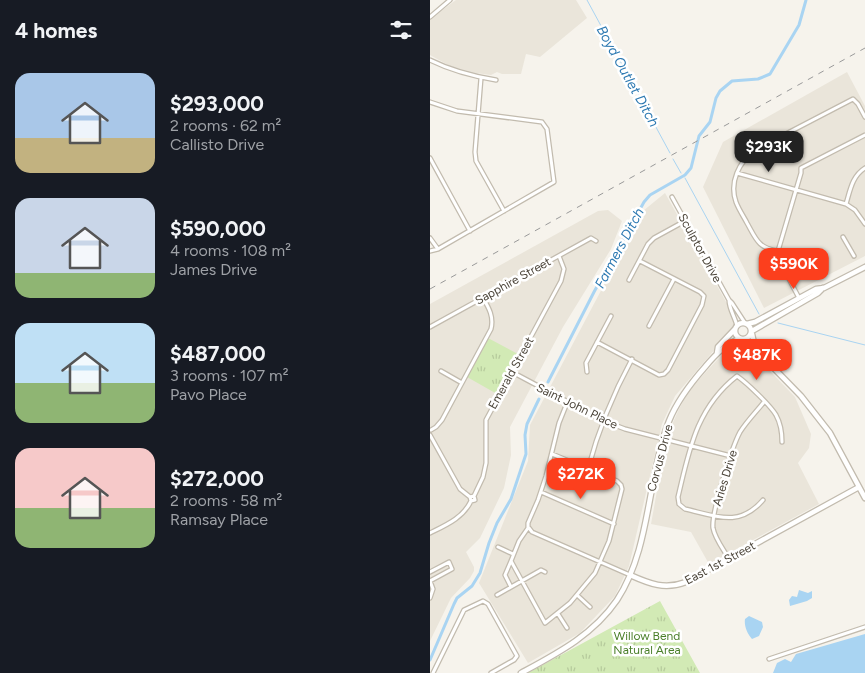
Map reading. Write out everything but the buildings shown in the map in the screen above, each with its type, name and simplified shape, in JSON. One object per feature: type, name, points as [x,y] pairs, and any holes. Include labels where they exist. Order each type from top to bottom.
[{"type":"street","points":[[431,15],[450,0]]},
{"type":"street","points":[[430,60],[455,72],[496,80]]},
{"type":"street","points":[[481,78],[474,152],[476,161],[504,211]]},
{"type":"street","points":[[778,251],[767,249],[757,242],[736,202],[734,182],[743,162],[755,150],[853,100],[858,104],[865,117]]},
{"type":"street","points":[[430,102],[457,111],[540,121],[547,129],[554,182],[438,249],[430,251]]},
{"type":"street","points":[[799,298],[778,258],[778,251],[801,172],[800,168],[865,135]]},
{"type":"street","points":[[430,158],[470,231]]},
{"type":"street","points":[[846,204],[854,179],[865,168]]},
{"type":"street","points":[[737,173],[846,204],[863,217],[865,224]]},
{"type":"street","name":"Sculptor Drive","points":[[672,197],[728,300],[735,317],[736,327]]},
{"type":"street","points":[[629,280],[648,244],[654,238],[685,221]]},
{"type":"street","points":[[843,237],[854,256]]},
{"type":"street","points":[[430,238],[438,249]]},
{"type":"street","name":"Sapphire Street","points":[[430,327],[591,238],[596,241]]},
{"type":"street","points":[[806,251],[804,259],[812,273]]},
{"type":"street","name":"Emerald Street","points":[[430,532],[461,516],[467,510],[483,477],[486,463],[486,420],[562,281],[564,269],[559,256]]},
{"type":"street","points":[[597,342],[659,375],[664,374],[668,370],[702,305],[704,296],[700,292],[640,261]]},
{"type":"street","points":[[764,358],[758,356],[736,336],[736,327],[772,315],[818,293],[865,267]]},
{"type":"street","points":[[649,326],[674,279]]},
{"type":"street","points":[[741,340],[748,338],[752,332],[772,315],[799,298],[816,289],[824,288]]},
{"type":"street","points":[[472,498],[460,489],[430,432],[442,420],[491,329],[491,312],[483,298]]},
{"type":"street","name":"Sculptor Drive","points":[[728,300],[746,323]]},
{"type":"street","points":[[586,372],[586,363],[611,316]]},
{"type":"street","points":[[746,323],[752,332],[754,344],[764,358],[801,396],[823,423],[865,498]]},
{"type":"street","name":"Corvus Drive","points":[[717,353],[718,347],[736,327]]},
{"type":"street","name":"Corvus Drive","points":[[630,575],[637,554],[663,439],[670,419],[679,400],[691,383],[717,353],[731,342],[741,340]]},
{"type":"street","points":[[588,469],[596,440],[616,388],[632,360]]},
{"type":"street","points":[[441,371],[462,383]]},
{"type":"street","name":"Saint John Place","points":[[512,372],[567,403],[604,421],[663,439],[731,456]]},
{"type":"street","points":[[763,500],[755,509],[732,519],[685,509],[679,504],[678,498],[690,446],[696,428],[704,413],[737,376],[745,381],[776,415],[782,432],[782,442]]},
{"type":"street","name":"Aries Drive","points":[[729,559],[713,528],[714,516],[739,434],[747,421],[764,402]]},
{"type":"street","points":[[512,587],[505,575],[513,554],[528,528],[528,523],[541,492],[559,423],[567,403]]},
{"type":"street","points":[[510,561],[545,623],[558,614],[591,580],[600,563],[614,524],[622,489],[621,485],[617,481],[552,454]]},
{"type":"street","name":"East 1st Street","points":[[630,575],[657,586],[674,586],[686,582],[859,487]]},
{"type":"street","points":[[541,492],[614,524]]},
{"type":"street","points":[[521,673],[566,648],[588,632],[611,608],[630,575],[532,532],[528,528]]},
{"type":"street","points":[[498,547],[513,554]]},
{"type":"street","points":[[430,572],[449,562],[452,569],[430,581],[433,589],[430,598]]},
{"type":"street","points":[[497,595],[541,570],[545,572]]},
{"type":"street","points":[[576,596],[590,607]]},
{"type":"street","points":[[434,673],[464,610],[483,601],[488,604],[517,656],[514,660],[491,673]]},
{"type":"street","points":[[558,614],[567,628]]},
{"type":"street","points":[[769,659],[865,628]]},
{"type":"shaded area","points":[[456,0],[576,0],[587,18],[540,57],[526,54],[521,74],[502,74],[497,72],[491,75],[476,73],[450,66],[430,55],[430,19]]},
{"type":"shaded area","points":[[847,72],[865,106],[865,256],[764,308],[703,187],[723,142]]},
{"type":"shaded area","points":[[665,193],[734,316],[734,327],[675,396],[662,424],[629,566],[615,596],[580,633],[528,663],[479,583],[528,461],[530,425],[643,211]]},
{"type":"shaded area","points":[[608,210],[622,221],[611,249],[563,327],[510,427],[511,455],[504,488],[480,538],[466,552],[474,567],[474,571],[451,598],[430,641],[430,304],[598,211]]},
{"type":"shaded area","points":[[734,342],[743,343],[795,397],[811,434],[809,448],[798,463],[819,504],[709,564],[691,532],[651,524],[667,436],[679,409],[690,389]]},
{"type":"green space","points":[[488,338],[518,354],[497,394],[467,377]]},
{"type":"green space","name":"Willow Bend Natural Area","points":[[660,601],[700,673],[528,673]]},
{"type":"water","points":[[799,590],[808,593],[812,591],[812,598],[790,606],[789,600],[792,596],[797,597]]},
{"type":"water","points":[[749,616],[762,622],[763,627],[759,636],[752,639],[747,632],[745,624],[745,619]]},
{"type":"water","points":[[865,634],[865,673],[773,673],[777,663],[785,659],[791,662],[796,654]]},
{"type":"waterway","name":"Boyd Outlet Ditch","points":[[587,0],[670,153]]},
{"type":"waterway","name":"Farmers Ditch","points":[[548,382],[594,292],[644,202],[650,195],[685,175],[691,168],[699,136],[710,122],[716,98],[720,91],[732,81],[758,79],[770,74],[799,25],[806,0]]},
{"type":"waterway","name":"Boyd Outlet Ditch","points":[[673,159],[681,173]]},
{"type":"waterway","name":"Boyd Outlet Ditch","points":[[685,178],[759,314]]},
{"type":"waterway","name":"Boyd Outlet Ditch","points":[[778,323],[865,345]]},
{"type":"waterway","name":"Farmers Ditch","points":[[430,660],[457,598],[472,586],[480,573],[497,523],[511,499],[526,454],[525,435],[527,424],[539,399]]},
{"type":"railway","points":[[430,289],[865,48]]}]
